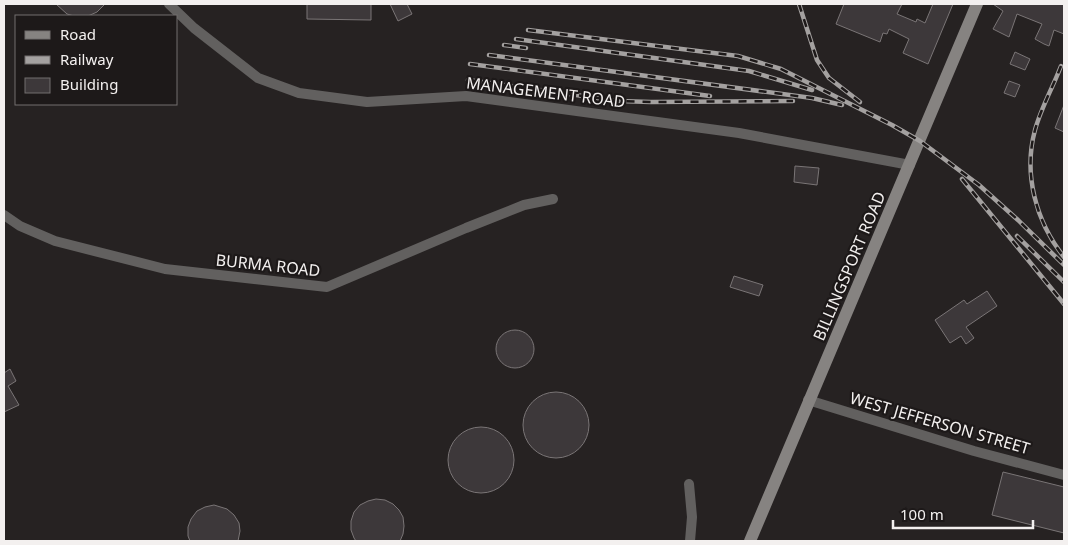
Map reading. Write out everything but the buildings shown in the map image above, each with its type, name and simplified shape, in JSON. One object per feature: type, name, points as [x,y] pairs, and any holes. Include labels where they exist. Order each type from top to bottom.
[{"type":"street","name":"MANAGEMENT ROAD","points":[[169,4],[194,28],[258,78],[299,94],[367,102],[466,96],[739,133],[910,165]]},
{"type":"street","name":"BILLINGSPORT ROAD","points":[[750,541],[977,4]]},
{"type":"street","name":"BURMA ROAD","points":[[4,215],[20,226],[55,241],[165,269],[327,287],[524,205],[553,200]]},
{"type":"street","name":"WEST JEFFERSON STREET","points":[[808,400],[974,451],[1064,475]]},
{"type":"street","points":[[689,484],[692,517],[690,541]]},
{"type":"railway","points":[[799,4],[817,60],[829,78],[860,102]]},
{"type":"railway","points":[[528,30],[738,56],[781,69],[920,141],[979,185],[1064,265]]},
{"type":"railway","points":[[516,39],[749,71],[812,90]]},
{"type":"railway","points":[[504,45],[526,48]]},
{"type":"railway","points":[[489,55],[812,98],[842,105]]},
{"type":"railway","points":[[470,64],[710,96]]},
{"type":"railway","points":[[1061,66],[1035,130],[1031,163],[1034,197],[1039,213],[1046,229],[1064,257]]},
{"type":"railway","points":[[468,80],[619,101],[793,101]]},
{"type":"railway","points":[[962,179],[1064,304]]},
{"type":"railway","points":[[1017,236],[1064,282]]}]
